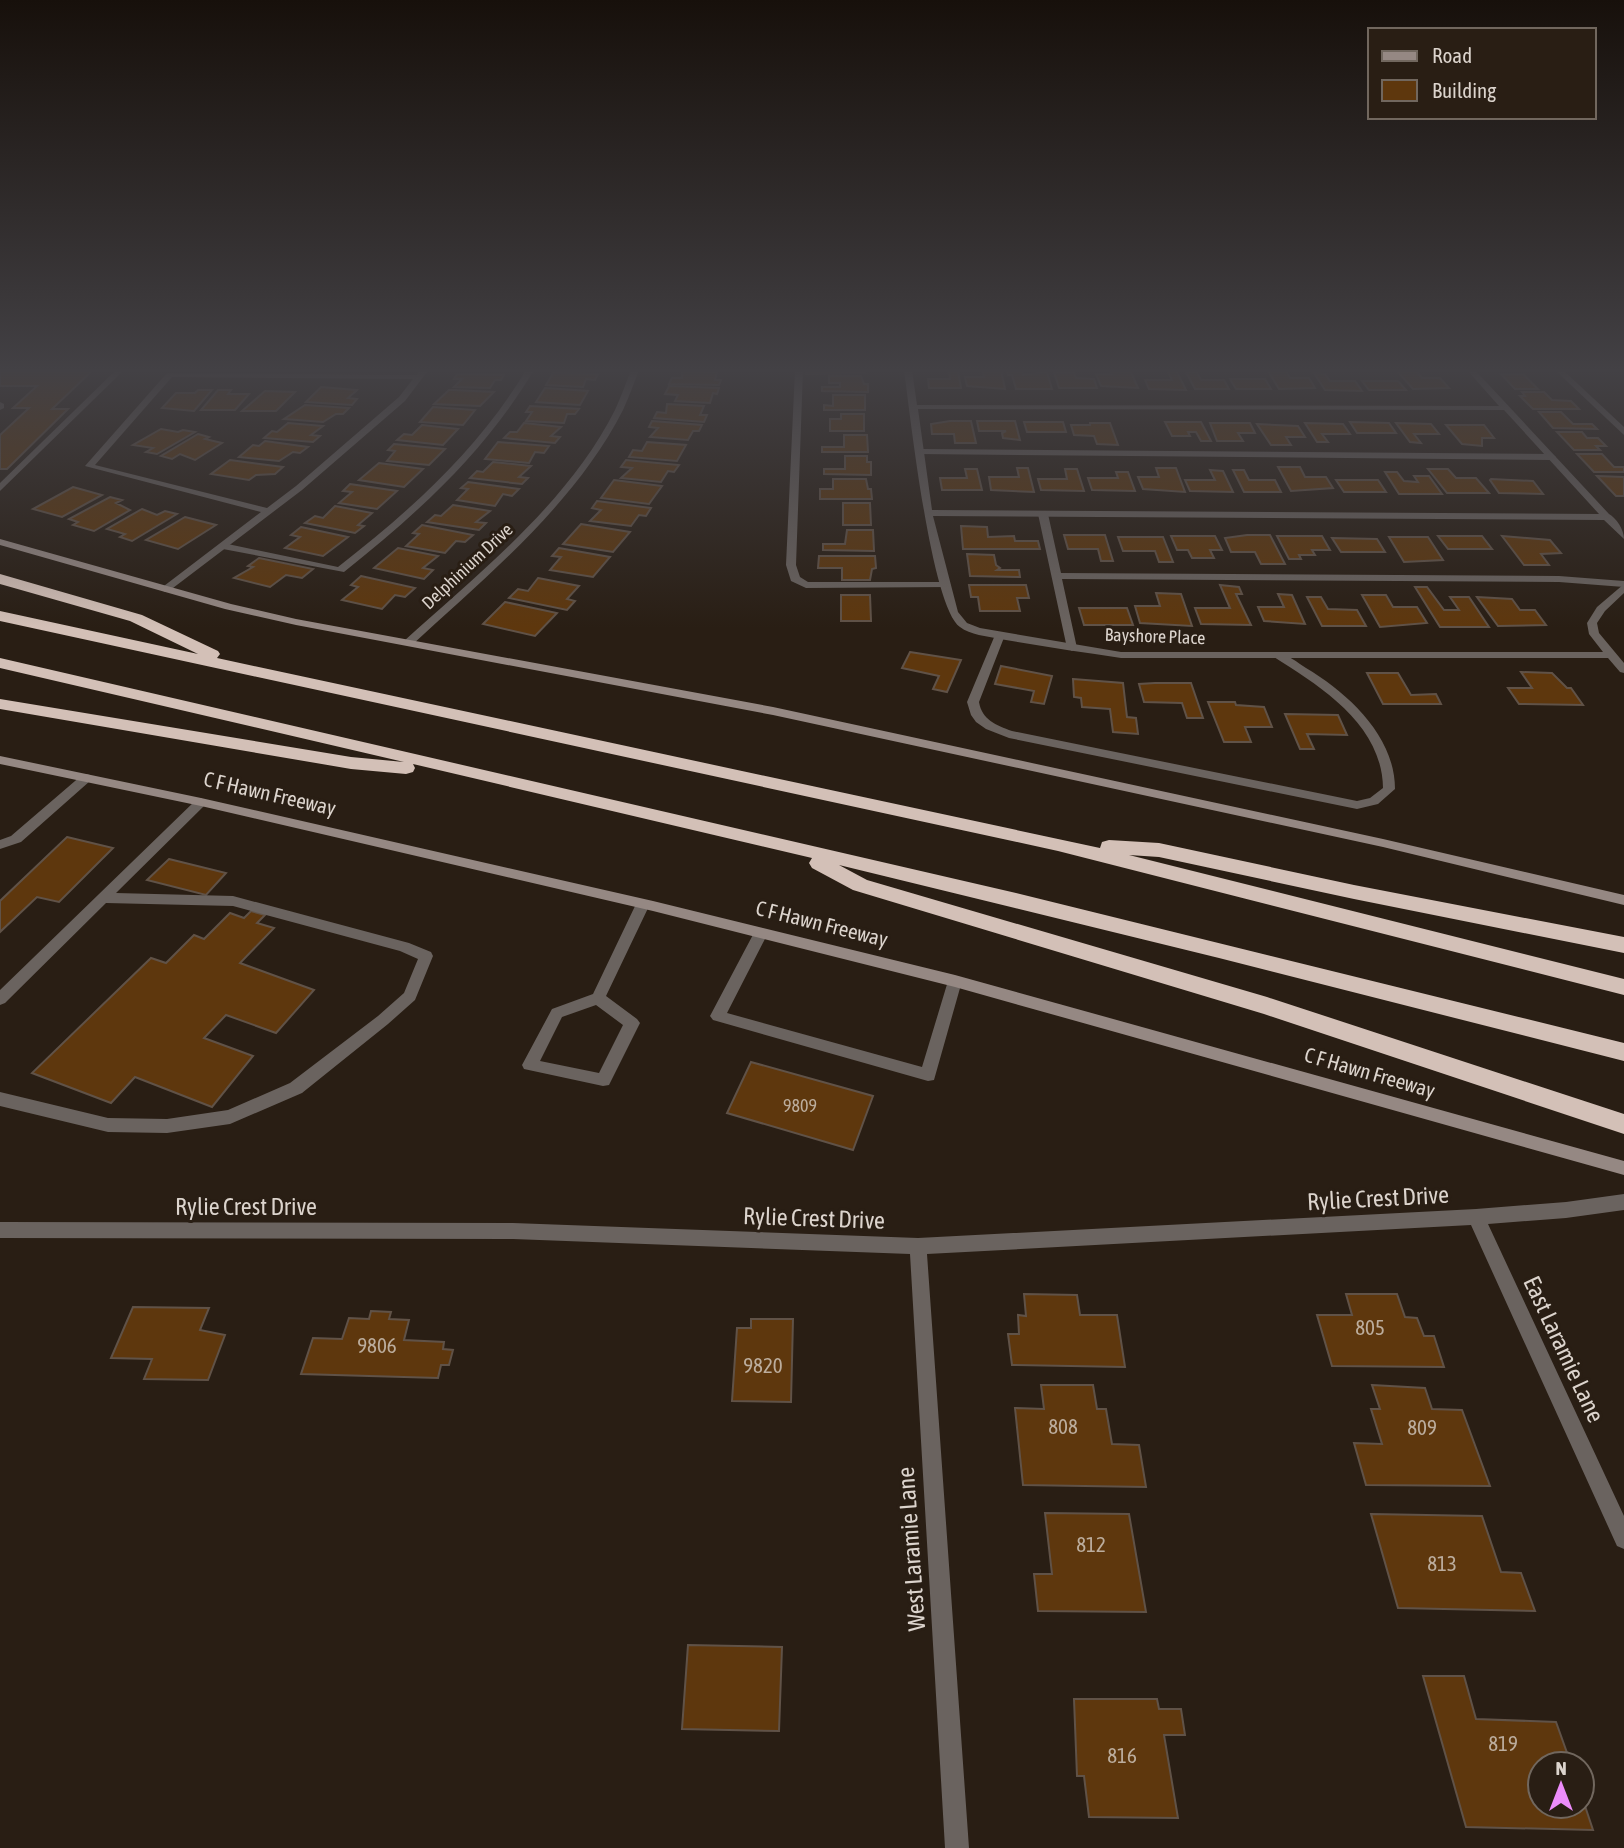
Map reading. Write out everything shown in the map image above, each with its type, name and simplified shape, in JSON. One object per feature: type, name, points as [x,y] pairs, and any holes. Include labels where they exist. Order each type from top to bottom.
[{"type":"highway","points":[[0,579],[136,618],[246,670]]},
{"type":"highway","points":[[0,616],[1058,844],[1624,987]]},
{"type":"highway","points":[[0,663],[641,809],[792,849],[1272,961],[1624,1052]]},
{"type":"highway","points":[[0,704],[351,763],[488,775]]},
{"type":"highway","points":[[1058,844],[1159,850],[1354,892],[1624,945]]},
{"type":"highway","points":[[792,849],[860,885],[1267,1006],[1624,1124]]},
{"type":"main road","points":[[0,542],[282,619],[773,711],[1383,843],[1624,900]]},
{"type":"main road","name":"C F Hawn Freeway","points":[[0,760],[201,802],[643,904],[955,981],[1624,1168]]},
{"type":"street","points":[[0,488],[32,456]]},
{"type":"street","points":[[98,456],[89,466],[268,512]]},
{"type":"street","points":[[165,589],[268,512],[334,456]]},
{"type":"street","points":[[223,546],[340,570],[389,531],[465,456]]},
{"type":"street","name":"Delphinium Drive","points":[[408,643],[518,540],[591,456]]},
{"type":"street","points":[[795,456],[791,565],[795,579],[806,585],[946,585]]},
{"type":"street","name":"Bayshore Place","points":[[922,456],[929,513],[946,585],[953,613],[963,625],[1000,635],[1121,655],[1612,655]]},
{"type":"street","points":[[1456,456],[1552,457],[1624,536]]},
{"type":"street","points":[[929,513],[1609,517]]},
{"type":"street","points":[[1043,514],[1072,648]]},
{"type":"street","points":[[1057,576],[1559,579],[1624,586]]},
{"type":"street","points":[[1624,586],[1601,609],[1592,623],[1594,634],[1624,670]]},
{"type":"street","points":[[1000,635],[973,702],[978,720],[988,726],[1009,734],[1357,805],[1374,801],[1389,789],[1390,777],[1382,755],[1362,718],[1333,690],[1278,654]]},
{"type":"street","points":[[0,845],[16,839],[86,778]]},
{"type":"street","points":[[0,999],[201,802]]},
{"type":"street","points":[[0,1099],[108,1125],[167,1126],[230,1117],[296,1088],[383,1020],[410,996],[426,956],[404,947],[233,901],[103,898]]},
{"type":"street","points":[[598,998],[632,1023],[603,1080],[530,1065],[556,1013],[598,998],[643,904]]},
{"type":"street","points":[[761,933],[718,1016],[928,1075],[955,981]]},
{"type":"street","name":"Rylie Crest Drive","points":[[0,1230],[513,1231],[918,1246],[1476,1217],[1566,1210],[1624,1202]]},
{"type":"street","name":"East Laramie Lane","points":[[1476,1217],[1624,1539]]},
{"type":"street","name":"West Laramie Lane","points":[[918,1246],[957,1848]]},
{"type":"building","points":[[0,456],[20,456],[7,469],[0,469]]},
{"type":"building","points":[[240,456],[286,456],[279,461]]},
{"type":"building","points":[[391,456],[438,456],[429,465],[387,461]]},
{"type":"building","points":[[487,456],[533,456],[529,463],[485,459]]},
{"type":"building","points":[[629,456],[680,456],[677,461]]},
{"type":"building","points":[[845,456],[867,456],[867,462],[871,462],[871,475],[824,474],[824,469],[845,469]]},
{"type":"building","points":[[1579,456],[1604,456],[1614,467],[1624,467],[1624,472],[1594,472]]},
{"type":"building","points":[[230,460],[283,467],[275,474],[256,475],[249,480],[211,474]]},
{"type":"building","points":[[626,460],[679,465],[674,472],[668,471],[661,482],[621,478],[632,468],[621,467]]},
{"type":"building","points":[[493,462],[531,466],[519,477],[528,478],[522,484],[470,478],[477,471],[483,472]]},
{"type":"building","points":[[379,463],[423,469],[404,487],[359,480]]},
{"type":"building","points":[[1278,467],[1300,467],[1305,477],[1326,477],[1333,488],[1291,491]]},
{"type":"building","points":[[1017,468],[1028,468],[1034,492],[991,490],[989,477],[1019,477]]},
{"type":"building","points":[[1156,468],[1176,468],[1185,492],[1143,489],[1138,477],[1159,477]]},
{"type":"building","points":[[965,469],[977,469],[982,490],[942,490],[940,478],[967,478]]},
{"type":"building","points":[[1065,469],[1077,469],[1084,491],[1041,490],[1038,479],[1067,479]]},
{"type":"building","points":[[1428,469],[1448,469],[1456,478],[1476,478],[1489,493],[1447,493]]},
{"type":"building","points":[[1210,470],[1223,471],[1233,492],[1190,491],[1185,480],[1215,480]]},
{"type":"building","points":[[1233,470],[1244,470],[1249,480],[1275,480],[1281,492],[1244,492]]},
{"type":"building","points":[[1116,472],[1128,472],[1135,491],[1092,490],[1088,478],[1118,478]]},
{"type":"building","points":[[1385,472],[1397,472],[1404,481],[1418,482],[1414,476],[1429,476],[1442,494],[1399,494]]},
{"type":"building","points":[[1597,476],[1624,477],[1624,496],[1616,496]]},
{"type":"building","points":[[833,479],[866,479],[872,499],[820,499],[820,489],[833,489]]},
{"type":"building","points":[[1491,479],[1533,481],[1543,494],[1499,493]]},
{"type":"building","points":[[614,480],[662,486],[649,504],[601,498]]},
{"type":"building","points":[[1336,480],[1378,480],[1386,492],[1344,492]]},
{"type":"building","points":[[468,482],[519,489],[512,496],[503,494],[495,506],[457,500],[468,489],[461,488]]},
{"type":"building","points":[[350,484],[397,491],[377,509],[339,503],[352,492],[343,491]]},
{"type":"building","points":[[73,487],[102,495],[62,517],[33,509]]},
{"type":"building","points":[[110,497],[122,500],[116,503],[130,510],[94,531],[73,525],[78,522],[69,519]]},
{"type":"building","points":[[597,501],[651,508],[646,516],[639,515],[631,526],[590,521],[601,510],[592,508]]},
{"type":"building","points":[[843,503],[870,503],[871,525],[843,525]]},
{"type":"building","points":[[453,505],[490,511],[476,522],[486,523],[479,530],[427,522],[435,515],[441,516]]},
{"type":"building","points":[[335,506],[372,513],[358,525],[364,526],[355,533],[305,523],[315,516],[323,518]]},
{"type":"building","points":[[142,509],[157,515],[165,511],[177,514],[132,541],[120,537],[125,534],[107,529]]},
{"type":"building","points":[[185,517],[216,525],[178,549],[146,540]]},
{"type":"building","points":[[581,524],[630,532],[613,552],[563,544]]},
{"type":"building","points":[[422,525],[473,535],[465,542],[456,541],[445,553],[406,546],[419,534],[413,533]]},
{"type":"building","points":[[961,526],[987,527],[988,537],[1014,536],[1015,541],[1038,541],[1040,549],[963,549]]},
{"type":"building","points":[[301,527],[348,537],[323,556],[285,548],[300,537],[291,535]]},
{"type":"building","points":[[847,530],[873,530],[874,551],[823,550],[823,544],[845,544]]},
{"type":"building","points":[[1064,535],[1105,535],[1113,561],[1101,561],[1098,549],[1068,549]]},
{"type":"building","points":[[1270,535],[1285,564],[1261,564],[1255,552],[1231,552],[1225,538]]},
{"type":"building","points":[[1171,536],[1215,536],[1222,550],[1210,550],[1214,558],[1192,558],[1188,550],[1177,550]]},
{"type":"building","points":[[1277,536],[1322,536],[1330,550],[1312,550],[1315,555],[1299,555],[1301,559],[1289,559]]},
{"type":"building","points":[[1438,536],[1482,536],[1492,549],[1448,549]]},
{"type":"building","points":[[1502,536],[1550,540],[1561,553],[1541,554],[1549,565],[1524,565]]},
{"type":"building","points":[[1118,537],[1163,537],[1173,562],[1159,562],[1155,551],[1123,551]]},
{"type":"building","points":[[1389,537],[1428,537],[1443,560],[1404,562]]},
{"type":"building","points":[[1332,538],[1377,539],[1385,552],[1341,552]]},
{"type":"building","points":[[398,548],[438,556],[423,568],[433,570],[424,579],[374,568]]},
{"type":"building","points":[[559,548],[610,557],[593,577],[550,570],[561,557],[552,556]]},
{"type":"building","points":[[967,554],[994,555],[996,565],[1000,568],[997,570],[1019,570],[1020,577],[970,576]]},
{"type":"building","points":[[819,556],[875,556],[876,568],[872,569],[870,580],[842,580],[842,568],[818,568]]},
{"type":"building","points":[[259,558],[313,569],[302,578],[286,575],[270,587],[234,578],[253,567],[248,566]]},
{"type":"building","points":[[361,576],[415,588],[405,597],[395,595],[382,609],[342,600],[358,587],[351,585]]},
{"type":"building","points":[[538,578],[579,586],[567,599],[575,601],[567,610],[509,598],[518,589],[528,591]]},
{"type":"building","points":[[969,585],[1026,585],[1029,598],[1017,598],[1020,611],[980,611],[978,597],[971,597]]},
{"type":"building","points":[[1220,585],[1239,587],[1242,594],[1236,594],[1251,625],[1201,624],[1195,608],[1230,608]]},
{"type":"building","points":[[1415,587],[1427,587],[1444,610],[1459,610],[1450,597],[1469,597],[1489,627],[1440,627]]},
{"type":"building","points":[[1156,593],[1181,594],[1192,626],[1140,623],[1135,606],[1160,606]]},
{"type":"building","points":[[1278,594],[1292,595],[1305,624],[1264,621],[1258,607],[1284,607]]},
{"type":"building","points":[[841,595],[870,595],[871,621],[841,621]]},
{"type":"building","points":[[1362,595],[1386,595],[1393,607],[1417,607],[1427,623],[1380,627]]},
{"type":"building","points":[[1307,597],[1321,597],[1328,609],[1357,610],[1366,626],[1322,626]]},
{"type":"building","points":[[1477,597],[1512,599],[1520,610],[1535,610],[1546,625],[1498,626]]},
{"type":"building","points":[[505,602],[557,613],[535,636],[483,624]]},
{"type":"building","points":[[1079,608],[1127,608],[1133,625],[1084,625]]},
{"type":"building","points":[[910,652],[961,660],[947,692],[933,689],[939,676],[902,668]]},
{"type":"building","points":[[1001,666],[1052,676],[1044,704],[1031,702],[1034,691],[995,684]]},
{"type":"building","points":[[1521,672],[1552,673],[1567,688],[1571,688],[1583,705],[1519,704],[1508,688],[1532,688]]},
{"type":"building","points":[[1367,673],[1398,673],[1411,695],[1436,694],[1441,704],[1383,704]]},
{"type":"building","points":[[1073,679],[1123,683],[1127,717],[1136,718],[1138,734],[1113,732],[1110,709],[1082,707],[1081,698],[1074,697]]},
{"type":"building","points":[[1191,683],[1203,718],[1187,718],[1182,703],[1144,702],[1139,684]]},
{"type":"building","points":[[1208,702],[1235,702],[1236,705],[1264,707],[1272,727],[1245,727],[1251,742],[1224,742]]},
{"type":"building","points":[[1285,714],[1338,715],[1347,735],[1307,734],[1314,749],[1300,749]]},
{"type":"building","points":[[67,837],[113,848],[59,902],[37,897],[0,932],[0,901]]},
{"type":"building","points":[[169,859],[226,873],[206,895],[147,880]]},
{"type":"building","points":[[251,911],[265,915],[257,923],[274,928],[240,963],[314,990],[276,1033],[226,1015],[204,1038],[253,1056],[212,1107],[135,1077],[111,1103],[32,1073],[151,958],[166,963],[194,935],[204,939],[230,913],[244,918]]},
{"type":"building","points":[[751,1062],[873,1096],[853,1150],[727,1113]]},
{"type":"building","points":[[1024,1294],[1077,1295],[1080,1315],[1117,1315],[1125,1367],[1012,1365],[1008,1334],[1019,1334],[1018,1315],[1026,1316]]},
{"type":"building","points":[[1346,1294],[1397,1294],[1405,1317],[1417,1318],[1424,1336],[1434,1336],[1444,1367],[1332,1366],[1317,1315],[1352,1315]]},
{"type":"building","points":[[133,1307],[209,1308],[200,1330],[225,1335],[208,1380],[144,1379],[152,1359],[111,1358]]},
{"type":"building","points":[[371,1311],[391,1312],[389,1319],[409,1320],[404,1340],[444,1342],[443,1349],[453,1350],[449,1365],[441,1365],[438,1378],[301,1374],[313,1338],[342,1339],[349,1318],[369,1319]]},
{"type":"building","points":[[751,1319],[793,1319],[791,1402],[732,1401],[737,1328],[751,1328]]},
{"type":"building","points":[[1041,1385],[1093,1385],[1097,1409],[1106,1409],[1112,1444],[1139,1445],[1146,1487],[1023,1485],[1015,1408],[1044,1409]]},
{"type":"building","points":[[1372,1385],[1425,1388],[1432,1409],[1462,1410],[1490,1486],[1366,1485],[1354,1443],[1382,1444],[1371,1409],[1380,1409]]},
{"type":"building","points":[[1045,1513],[1129,1514],[1146,1612],[1038,1611],[1034,1574],[1052,1574]]},
{"type":"building","points":[[1371,1514],[1482,1516],[1501,1572],[1521,1573],[1535,1611],[1398,1608]]},
{"type":"building","points":[[688,1645],[782,1647],[779,1731],[682,1729]]},
{"type":"building","points":[[1423,1676],[1464,1676],[1476,1719],[1556,1722],[1566,1750],[1526,1750],[1526,1820],[1590,1820],[1593,1830],[1466,1827]]},
{"type":"building","points":[[1074,1699],[1157,1699],[1159,1709],[1181,1709],[1185,1735],[1164,1735],[1178,1818],[1089,1817],[1084,1776],[1077,1776]]}]
